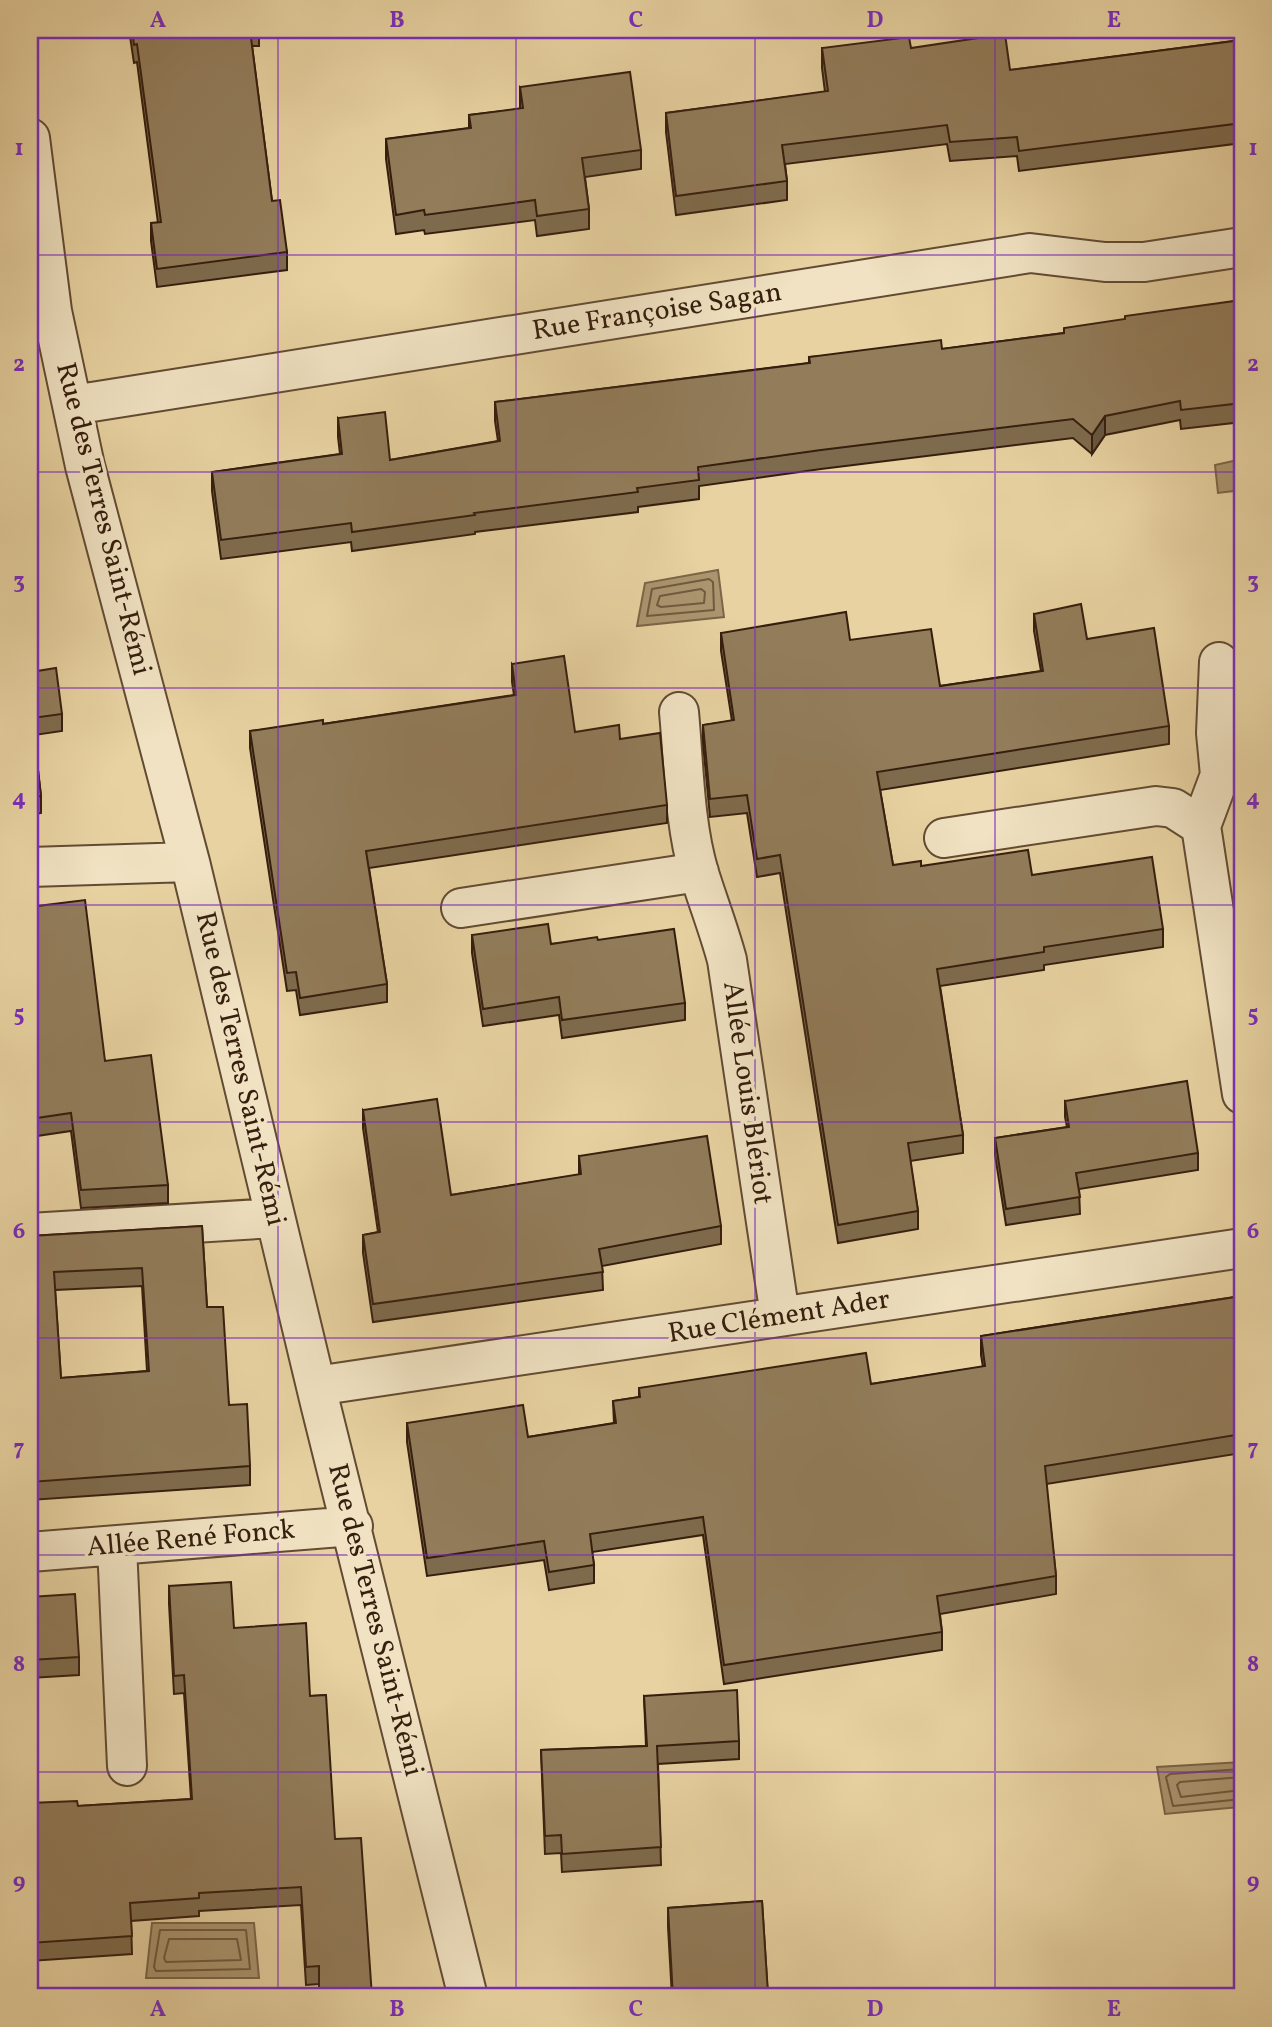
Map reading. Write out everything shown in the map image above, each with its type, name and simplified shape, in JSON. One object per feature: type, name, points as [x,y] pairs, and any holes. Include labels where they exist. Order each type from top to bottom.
[{"type":"street","name":"Rue des Terres Saint-Rémi","points":[[30,138],[52,311],[85,466],[190,862],[316,1386],[353,1526],[468,1997]]},
{"type":"street","name":"Rue Françoise Sagan","points":[[73,405],[1030,253],[1105,262],[1143,262],[1242,247]]},
{"type":"street","points":[[1219,662],[1216,733],[1220,775],[1201,826],[1242,1094]]},
{"type":"street","name":"Allée Louis Blériot","points":[[679,712],[699,873],[714,912],[727,960],[780,1316]]},
{"type":"street","points":[[944,838],[1156,806],[1173,808],[1201,826]]},
{"type":"street","points":[[30,867],[190,862]]},
{"type":"street","points":[[461,908],[699,873]]},
{"type":"street","points":[[30,1234],[275,1218]]},
{"type":"street","name":"Rue Clément Ader","points":[[316,1386],[1242,1248]]},
{"type":"street","name":"Allée René Fonck","points":[[30,1552],[353,1526]]},
{"type":"street","points":[[117,1546],[127,1766]]},
{"type":"water","points":[[1242,459],[1242,490],[1218,493],[1215,465]]},
{"type":"water","points":[[718,570],[724,617],[637,626],[645,583]]},
{"type":"water","points":[[1242,1762],[1239,1807],[1165,1814],[1157,1767]]},
{"type":"water","points":[[152,1923],[254,1923],[259,1978],[146,1978]]},
{"type":"building","points":[[132,30],[250,30],[272,201],[280,200],[287,252],[157,269],[151,223],[161,222],[137,44],[134,45]]},
{"type":"building","points":[[1005,34],[1010,70],[1242,40],[1242,123],[1019,151],[1017,137],[950,142],[947,125],[782,145],[787,181],[676,196],[666,113],[828,91],[822,48],[909,37],[911,48]]},
{"type":"building","points":[[630,72],[641,150],[582,158],[589,209],[537,216],[535,200],[425,215],[424,210],[396,215],[386,139],[471,128],[469,115],[523,108],[520,87]]},
{"type":"building","points":[[1242,300],[1242,403],[1181,410],[1180,401],[1105,416],[1092,435],[1073,419],[698,467],[699,480],[637,488],[638,492],[352,532],[351,523],[221,540],[212,472],[342,454],[338,418],[385,412],[390,460],[500,441],[495,402],[810,363],[809,357],[941,340],[942,349],[1064,333],[1064,328],[1125,319],[1125,316]]},
{"type":"building","points":[[1081,604],[1087,639],[1154,628],[1169,726],[877,772],[893,865],[921,861],[921,866],[1028,850],[1032,875],[1152,857],[1163,929],[1044,947],[1044,952],[937,969],[963,1135],[908,1143],[918,1211],[838,1225],[780,855],[757,859],[747,795],[710,799],[703,725],[734,720],[721,633],[846,612],[850,640],[931,629],[940,686],[1043,671],[1034,614]]},
{"type":"building","points":[[30,616],[37,671],[56,668],[62,714],[32,718],[41,796],[30,797]]},
{"type":"building","points":[[564,656],[575,732],[619,725],[620,739],[660,733],[667,805],[366,851],[387,984],[300,998],[296,972],[287,973],[250,731],[323,720],[323,724],[516,695],[512,664]]},
{"type":"building","points":[[85,900],[105,1061],[151,1055],[168,1185],[81,1190],[71,1113],[30,1119],[30,907]]},
{"type":"building","points":[[548,924],[551,944],[674,929],[685,1003],[562,1020],[559,997],[483,1009],[472,935]]},
{"type":"building","points":[[1187,1081],[1198,1153],[1076,1173],[1080,1197],[1006,1209],[995,1138],[1069,1127],[1065,1101]]},
{"type":"building","points":[[437,1099],[451,1195],[581,1174],[579,1156],[707,1136],[721,1226],[599,1249],[603,1272],[373,1304],[363,1235],[380,1232],[363,1110]]},
{"type":"building","points":[[202,1226],[207,1307],[223,1307],[229,1405],[247,1404],[250,1466],[30,1482],[30,1236]],"holes":[[[142,1268],[149,1371],[61,1378],[54,1272]]]},
{"type":"building","points":[[1242,1296],[1242,1434],[1045,1466],[1056,1576],[937,1596],[942,1632],[724,1665],[703,1517],[590,1534],[594,1565],[549,1572],[544,1541],[427,1558],[407,1423],[523,1405],[528,1437],[616,1423],[613,1401],[640,1397],[639,1388],[866,1353],[871,1384],[985,1366],[981,1336]]},
{"type":"building","points":[[231,1582],[234,1628],[306,1623],[310,1696],[326,1695],[335,1839],[361,1838],[372,1997],[319,1997],[319,1966],[306,1967],[301,1887],[199,1893],[199,1898],[130,1903],[132,1936],[30,1943],[30,1803],[77,1801],[78,1806],[192,1799],[184,1675],[174,1676],[169,1586]]},
{"type":"building","points":[[75,1594],[79,1657],[30,1660],[30,1597]]},
{"type":"building","points":[[737,1690],[739,1741],[657,1746],[661,1847],[562,1854],[561,1835],[545,1836],[541,1750],[647,1746],[644,1696]]},
{"type":"building","points":[[762,1901],[768,1994],[673,1997],[668,1908]]}]
